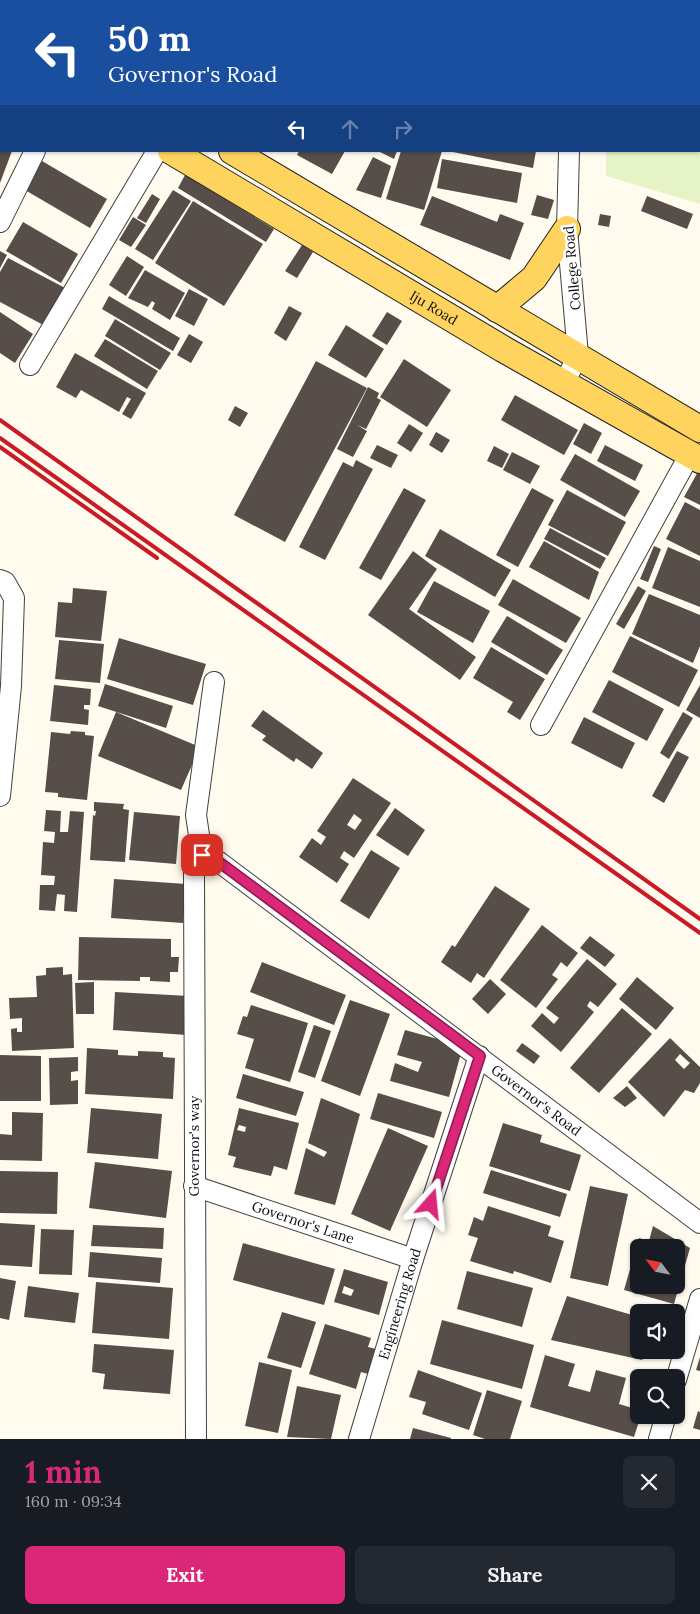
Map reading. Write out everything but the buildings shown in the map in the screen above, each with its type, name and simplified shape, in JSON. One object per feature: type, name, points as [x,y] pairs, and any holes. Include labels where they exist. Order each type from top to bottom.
[{"type":"main road","name":"Iju Road","points":[[173,152],[503,349],[695,457]]},
{"type":"main road","points":[[235,152],[256,158],[497,309],[578,355],[700,429]]},
{"type":"main road","points":[[497,309],[534,278],[567,229]]},
{"type":"street","points":[[0,222],[35,152]]},
{"type":"street","points":[[30,365],[156,152]]},
{"type":"street","name":"College Road","points":[[569,152],[567,229],[578,355]]},
{"type":"street","points":[[564,382],[578,355]]},
{"type":"street","points":[[541,725],[695,457]]},
{"type":"street","points":[[0,580],[5,582],[14,598],[11,686],[0,796]]},
{"type":"street","points":[[202,855],[196,815],[214,682]]},
{"type":"street","name":"Governor's Road","points":[[202,855],[219,862],[480,1056],[700,1223]]},
{"type":"street","name":"Governor's way","points":[[196,1439],[194,873],[202,855]]},
{"type":"street","name":"Engineering Road","points":[[360,1439],[413,1259],[480,1056]]},
{"type":"street","name":"Governor's Lane","points":[[194,1186],[413,1259]]},
{"type":"street","points":[[679,1369],[700,1299]]},
{"type":"street","points":[[659,1439],[663,1424]]},
{"type":"green space","points":[[606,152],[700,152],[700,204],[606,176]]},
{"type":"railway","points":[[0,420],[700,919]]},
{"type":"railway","points":[[0,438],[700,933]]},
{"type":"railway","points":[[0,447],[157,558]]},
{"type":"route","points":[[202,855],[219,862],[480,1056],[431,1204]]}]
